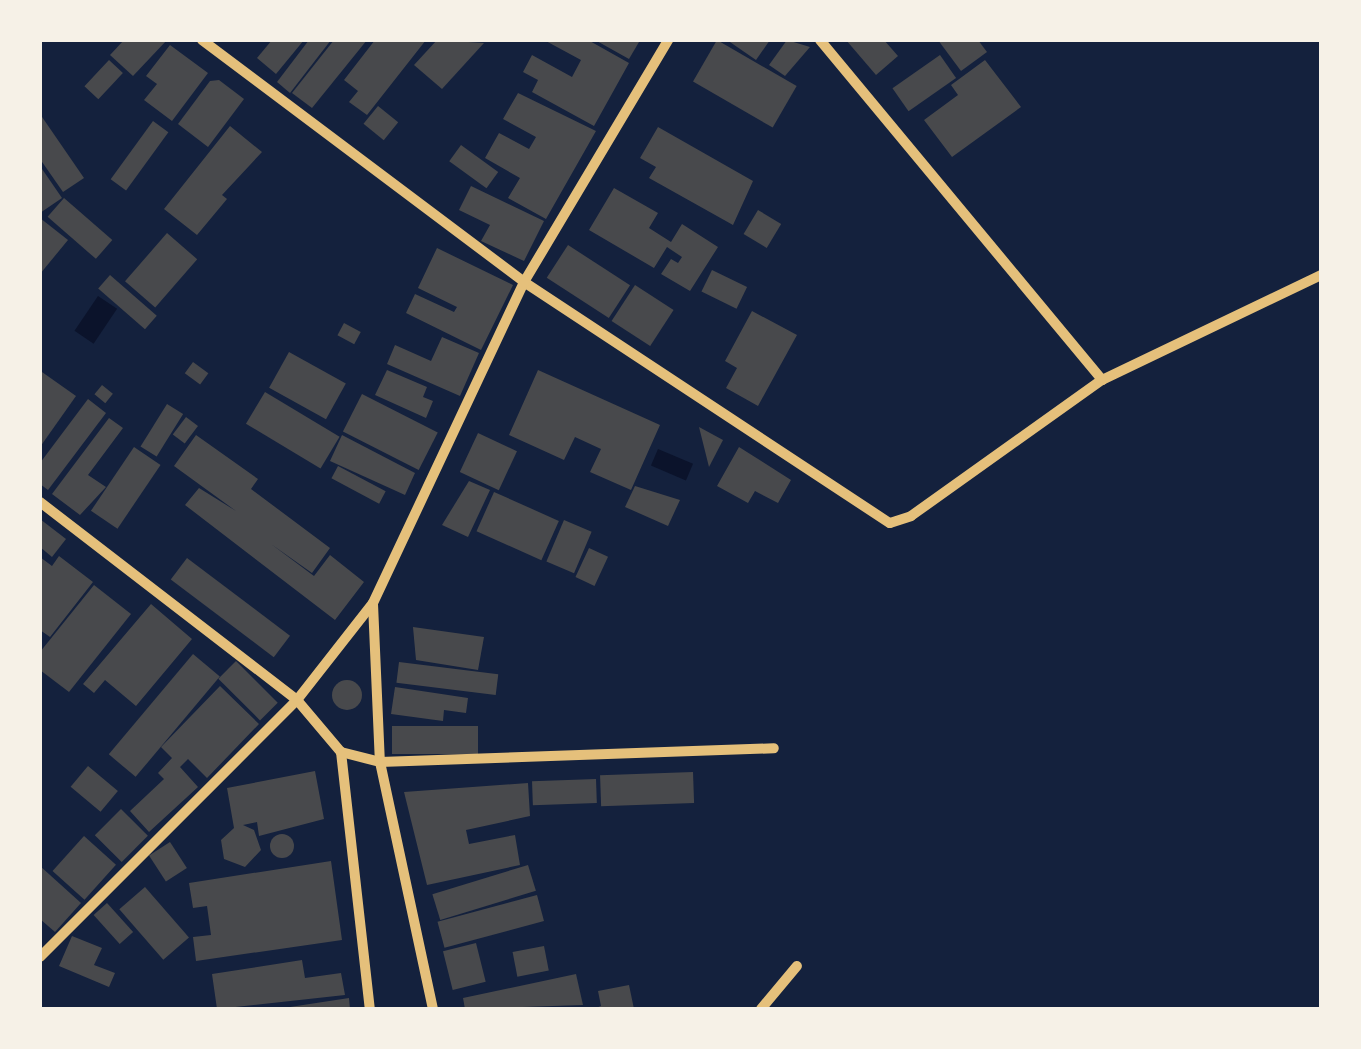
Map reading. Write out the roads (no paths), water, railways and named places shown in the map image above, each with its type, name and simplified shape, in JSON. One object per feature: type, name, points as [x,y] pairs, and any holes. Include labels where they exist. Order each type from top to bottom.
[{"type":"street","points":[[202,40],[524,282],[877,520],[890,523],[911,516],[1102,380],[1321,275]]},
{"type":"street","points":[[40,957],[297,700],[373,603],[524,282],[668,40]]},
{"type":"street","points":[[820,40],[1102,380]]},
{"type":"street","points":[[40,502],[297,700],[341,752],[370,1009]]},
{"type":"street","points":[[373,603],[380,762],[433,1009]]},
{"type":"street","points":[[341,752],[380,762],[774,748]]},
{"type":"street","points":[[762,1009],[797,966]]},
{"type":"water","points":[[98,296],[117,309],[94,344],[75,331]]},
{"type":"water","points":[[658,449],[693,464],[686,480],[651,466]]}]
